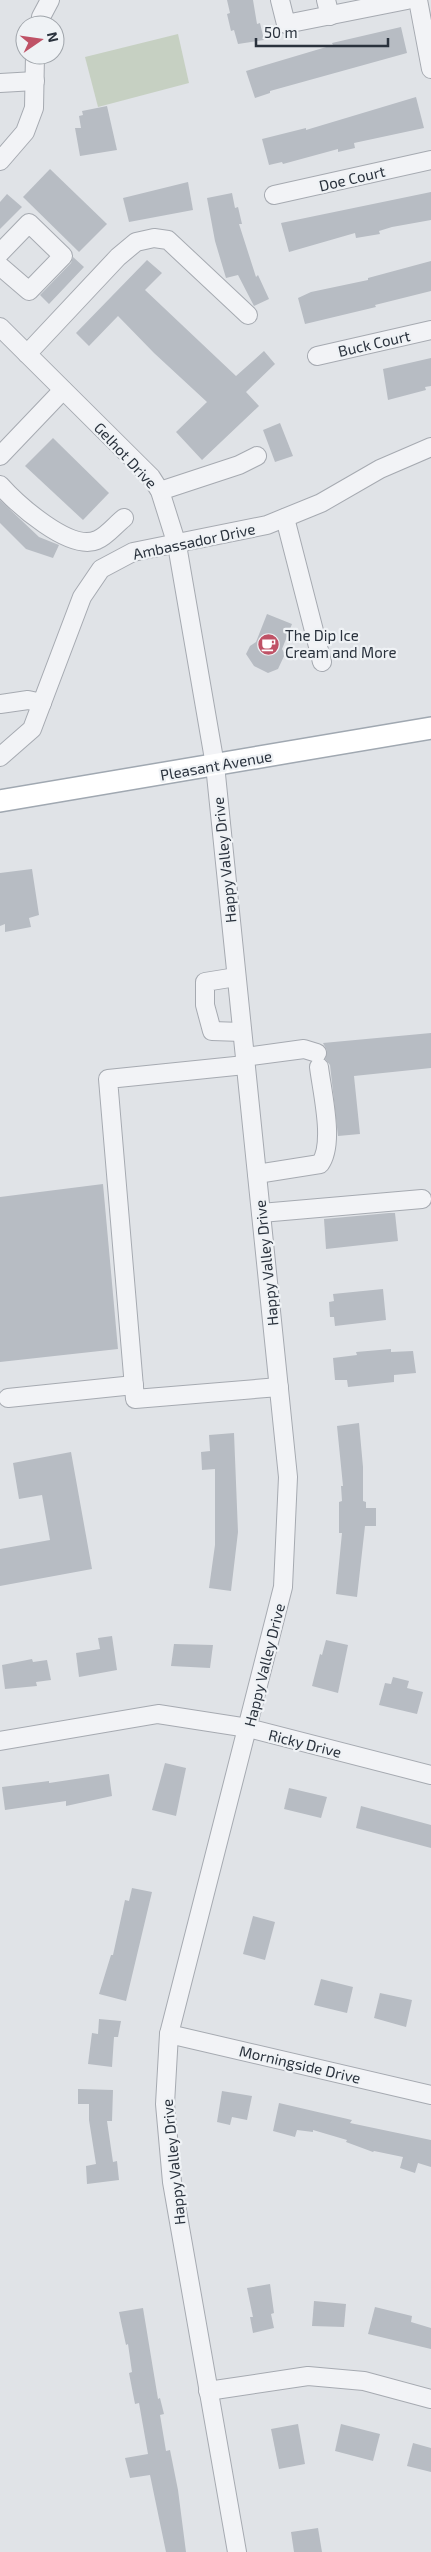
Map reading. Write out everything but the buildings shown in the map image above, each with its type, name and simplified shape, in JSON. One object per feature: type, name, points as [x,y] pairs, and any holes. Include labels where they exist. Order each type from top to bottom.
[{"type":"main road","name":"Pleasant Avenue","points":[[0,801],[431,728]]},
{"type":"street","points":[[42,15],[50,0]]},
{"type":"street","points":[[280,0],[286,24],[328,8],[407,0]]},
{"type":"street","points":[[418,0],[431,69]]},
{"type":"street","points":[[2,156],[25,132],[34,108],[35,65]]},
{"type":"street","points":[[0,83],[35,81]]},
{"type":"street","name":"Doe Court","points":[[274,195],[431,160]]},
{"type":"street","points":[[0,253],[29,223],[63,256],[29,291],[0,266]]},
{"type":"street","points":[[27,354],[118,257],[136,242],[154,238],[168,240],[248,315]]},
{"type":"street","name":"Gelhot Drive","points":[[0,327],[151,477],[160,491],[177,545],[214,766]]},
{"type":"street","name":"Buck Court","points":[[317,356],[431,330]]},
{"type":"street","points":[[0,456],[63,390]]},
{"type":"street","name":"Ambassador Drive","points":[[0,757],[32,728],[82,597],[100,569],[133,552],[177,545],[266,525],[285,518],[322,503],[380,469],[431,447]]},
{"type":"street","points":[[160,491],[239,465],[258,456]]},
{"type":"street","points":[[0,484],[35,519],[84,543],[98,540],[124,518]]},
{"type":"street","points":[[285,518],[322,662]]},
{"type":"street","points":[[0,704],[28,700],[42,703]]},
{"type":"street","name":"Happy Valley Drive","points":[[214,766],[288,1477],[283,1587],[169,2034],[165,2104],[172,2182],[237,2552]]},
{"type":"street","points":[[236,977],[205,982],[205,1004],[212,1030],[242,1032]]},
{"type":"street","points":[[256,1174],[320,1164],[325,1157],[328,1144],[318,1060],[304,1049],[245,1061],[108,1079],[135,1399],[278,1387]]},
{"type":"street","points":[[261,1213],[422,1199]]},
{"type":"street","points":[[8,1398],[134,1385]]},
{"type":"street","name":"Ricky Drive","points":[[0,1741],[158,1714],[248,1728],[431,1775]]},
{"type":"street","name":"Morningside Drive","points":[[169,2034],[431,2095]]},
{"type":"street","points":[[208,2391],[308,2376],[364,2381],[431,2399]]},
{"type":"green space","points":[[178,34],[189,83],[98,107],[85,57]]},
{"type":"place","name":"The Dip Ice Cream and More","points":[[269,644]]}]
